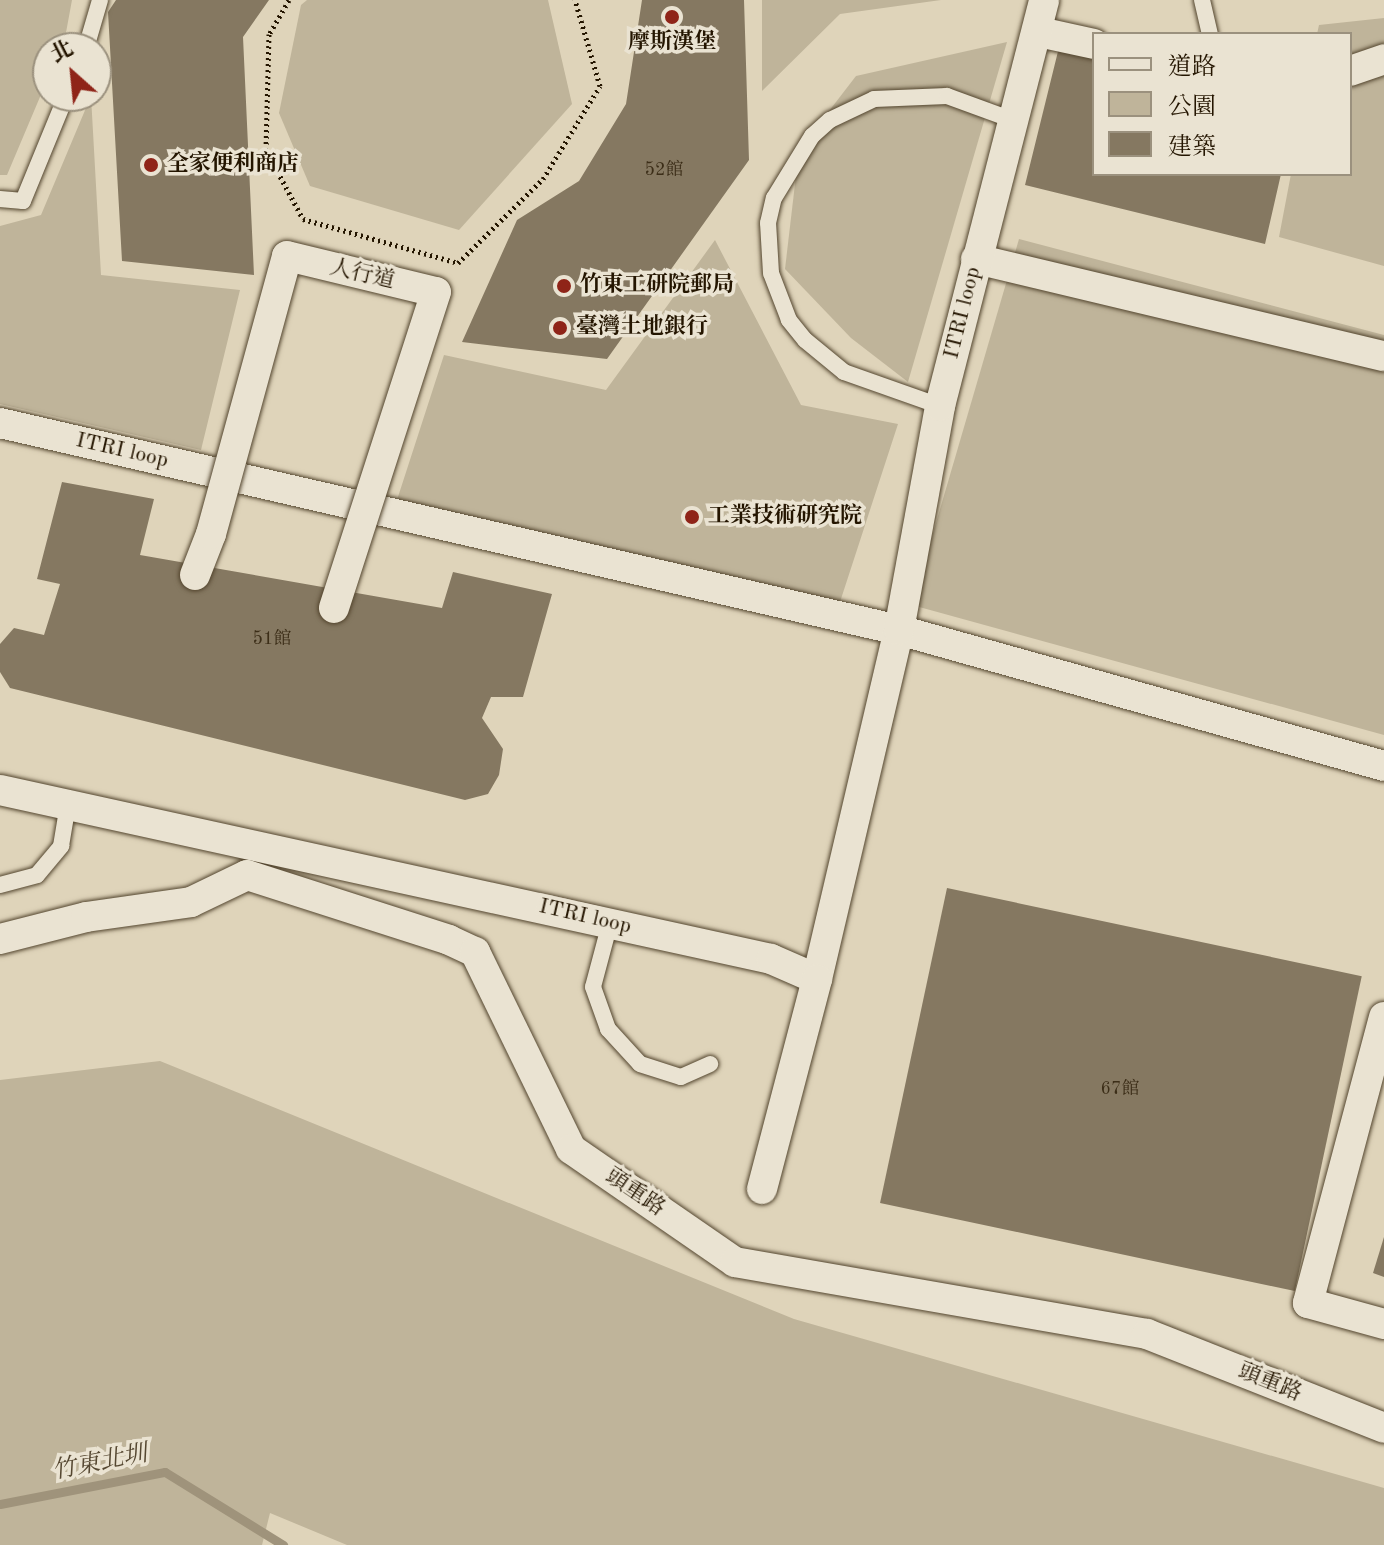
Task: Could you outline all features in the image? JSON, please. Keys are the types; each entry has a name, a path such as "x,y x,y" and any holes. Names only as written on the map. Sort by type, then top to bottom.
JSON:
{"street":[{"name":"ITRI loop","path":"0,790 771,959 817,979 899,630 940,406 1010,119 1039,32 1044,0"},
{"path":"1039,32 1092,44"},
{"path":"1352,70 1384,59"},
{"name":"人行道","path":"195,575 211,534 287,256 436,292 334,608"},
{"path":"976,259 1384,356"},
{"name":"ITRI loop","path":"0,423 899,630 1384,766"},
{"name":"頭重路","path":"0,939 86,917 191,902 247,875 449,940 475,952 571,1149 735,1262 1147,1334 1384,1428"},
{"path":"762,1189 817,979"},
{"path":"1384,1017 1308,1303 1384,1324"}],"lane":[{"path":"91,32 100,0"},
{"path":"1202,0 1210,32"},
{"path":"940,406 844,372 805,340 778,297 771,273 768,236 774,198 812,136 830,120 874,99 947,96 1010,119"},
{"path":"0,199 23,201 59,112"},
{"path":"0,885 37,875 61,846 68,804"},
{"path":"610,923 593,987 608,1029 640,1064 681,1077 710,1064"}],"path":[{"path":"289,0 269,34 266,150 303,219 458,263 543,179 600,86 575,0"}],"green space":[{"path":"0,0 72,0 66,32 32,32 34,112 7,175 0,175"},
{"path":"307,0 548,0 572,104 459,230 310,186 279,113 301,5"},
{"path":"762,0 941,0 840,14 762,91"},
{"path":"1384,18 1384,266 1279,237 1291,176 1352,176 1352,32 1317,32 1319,25"},
{"path":"1007,42 908,382 851,338 785,269 799,150 856,76"},
{"path":"84,112 92,112 101,275 240,290 201,450 0,404 0,226 41,215"},
{"path":"1019,239 1384,335 1384,735 912,605"},
{"path":"715,240 801,405 898,424 840,602 396,503 444,355 606,390"},
{"path":"160,1061 794,1319 1384,1488 1384,1545 347,1545 270,1513 262,1545 0,1545 0,1080"}],"building":[{"path":"116,0 269,0 243,37 254,275 122,261 112,32 109,32 108,12"},
{"path":"642,0 744,0 749,160 607,359 462,342 517,220 579,181 626,104"},
{"path":"1065,23 1102,32 1092,32 1092,176 1281,176 1265,244 1025,185"},
{"path":"62,482 154,499 140,555 442,608 453,572 552,594 523,697 491,697 482,718 503,749 499,775 488,794 465,800 10,688 0,672 0,644 14,628 44,635 60,584 37,579"},
{"path":"947,888 1362,976 1295,1291 880,1203"},
{"path":"1384,1237 1384,1277 1373,1273"}],"waterway":[{"name":"竹東北圳","path":"0,1504 165,1472 283,1545"}],"place":[{"name":"摩斯漢堡","path":"672,17"},
{"name":"全家便利商店","path":"151,165"},
{"name":"竹東工研院郵局","path":"564,286"},
{"name":"臺灣土地銀行","path":"560,328"},
{"name":"工業技術研究院","path":"692,517"}]}
